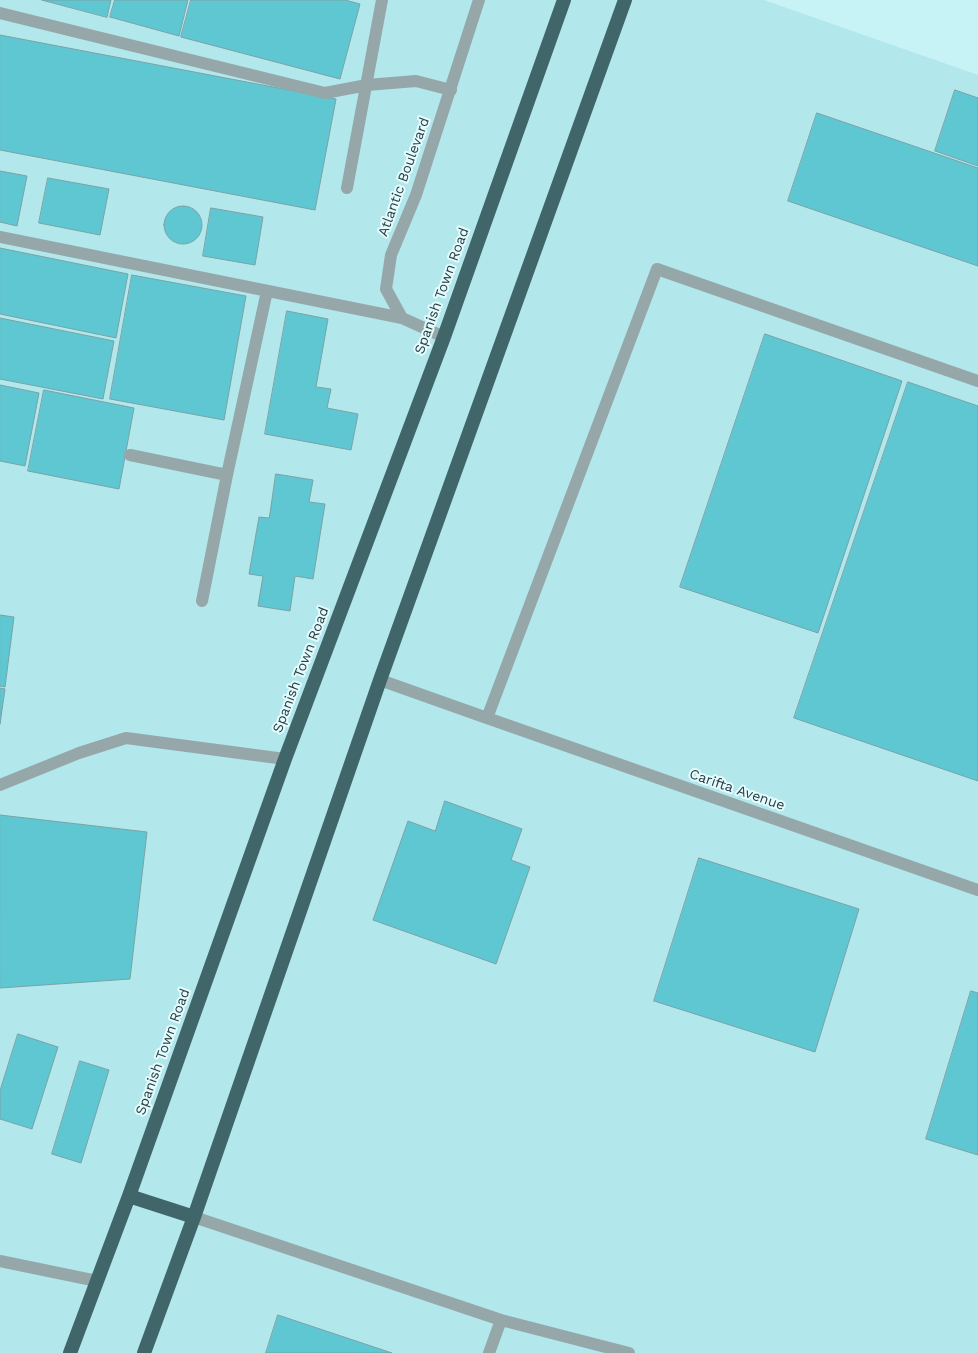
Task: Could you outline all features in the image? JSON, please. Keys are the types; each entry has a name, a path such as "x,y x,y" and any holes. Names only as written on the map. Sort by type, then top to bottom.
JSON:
{"highway":[{"path":"144,1353 194,1217 380,680 625,0"},
{"name":"Spanish Town Road","path":"70,1353 129,1196 285,759 444,336 563,3"},
{"path":"129,1196 194,1217"}],"street":[{"path":"347,188 368,85 382,0"},
{"name":"Atlantic Boulevard","path":"402,318 386,288 391,255 416,194 479,0"},
{"path":"0,13 325,93 368,85 416,81 451,90"},
{"path":"0,237 402,318 444,336"},
{"path":"487,718 657,269 978,381"},
{"path":"202,601 267,291"},
{"path":"130,455 227,475"},
{"name":"Carifta Avenue","path":"380,680 978,890"},
{"path":"0,785 8,784 79,753 126,738 285,759"},
{"path":"194,1217 501,1320 630,1353"},
{"path":"0,1261 97,1281"},
{"path":"489,1353 501,1320"}],"shaded area":[{"path":"0,0 764,0 978,75 978,1353 0,1353"}],"building":[{"path":"42,0 111,0 107,17"},
{"path":"115,0 188,0 179,36 110,17"},
{"path":"191,0 345,0 360,4 340,79 181,37"},
{"path":"0,35 336,99 315,210 0,150"},
{"path":"955,90 978,98 978,166 935,151"},
{"path":"817,113 978,168 978,266 788,201"},
{"path":"0,171 27,176 17,226 0,222"},
{"path":"48,178 109,189 100,235 39,223"},
{"path":"183,206 196,212 202,225 196,238 183,244 170,238 164,225 170,212"},
{"path":"211,208 263,217 255,265 203,256"},
{"path":"0,248 128,274 116,338 0,314"},
{"path":"132,275 246,296 224,420 110,399"},
{"path":"287,311 328,319 316,387 331,389 327,408 358,414 351,450 265,434"},
{"path":"0,318 114,341 103,399 0,379"},
{"path":"765,334 902,381 818,633 680,587"},
{"path":"908,382 978,406 978,781 794,718"},
{"path":"0,385 39,393 25,466 0,461"},
{"path":"44,390 134,408 119,489 28,471"},
{"path":"276,474 313,480 309,502 325,504 313,579 295,576 290,611 258,606 263,576 249,574 259,517 269,518"},
{"path":"0,615 14,617 5,687 0,686"},
{"path":"0,688 5,689 0,724"},
{"path":"445,801 522,829 511,860 530,867 496,964 373,920 408,821 435,831"},
{"path":"0,815 147,832 130,979 0,988"},
{"path":"699,858 859,909 815,1052 654,1001"},
{"path":"971,991 978,993 978,1155 926,1139"},
{"path":"18,1034 58,1047 32,1129 0,1119 0,1091"},
{"path":"80,1061 109,1070 81,1163 52,1154"},
{"path":"278,1315 392,1353 266,1353"}]}
